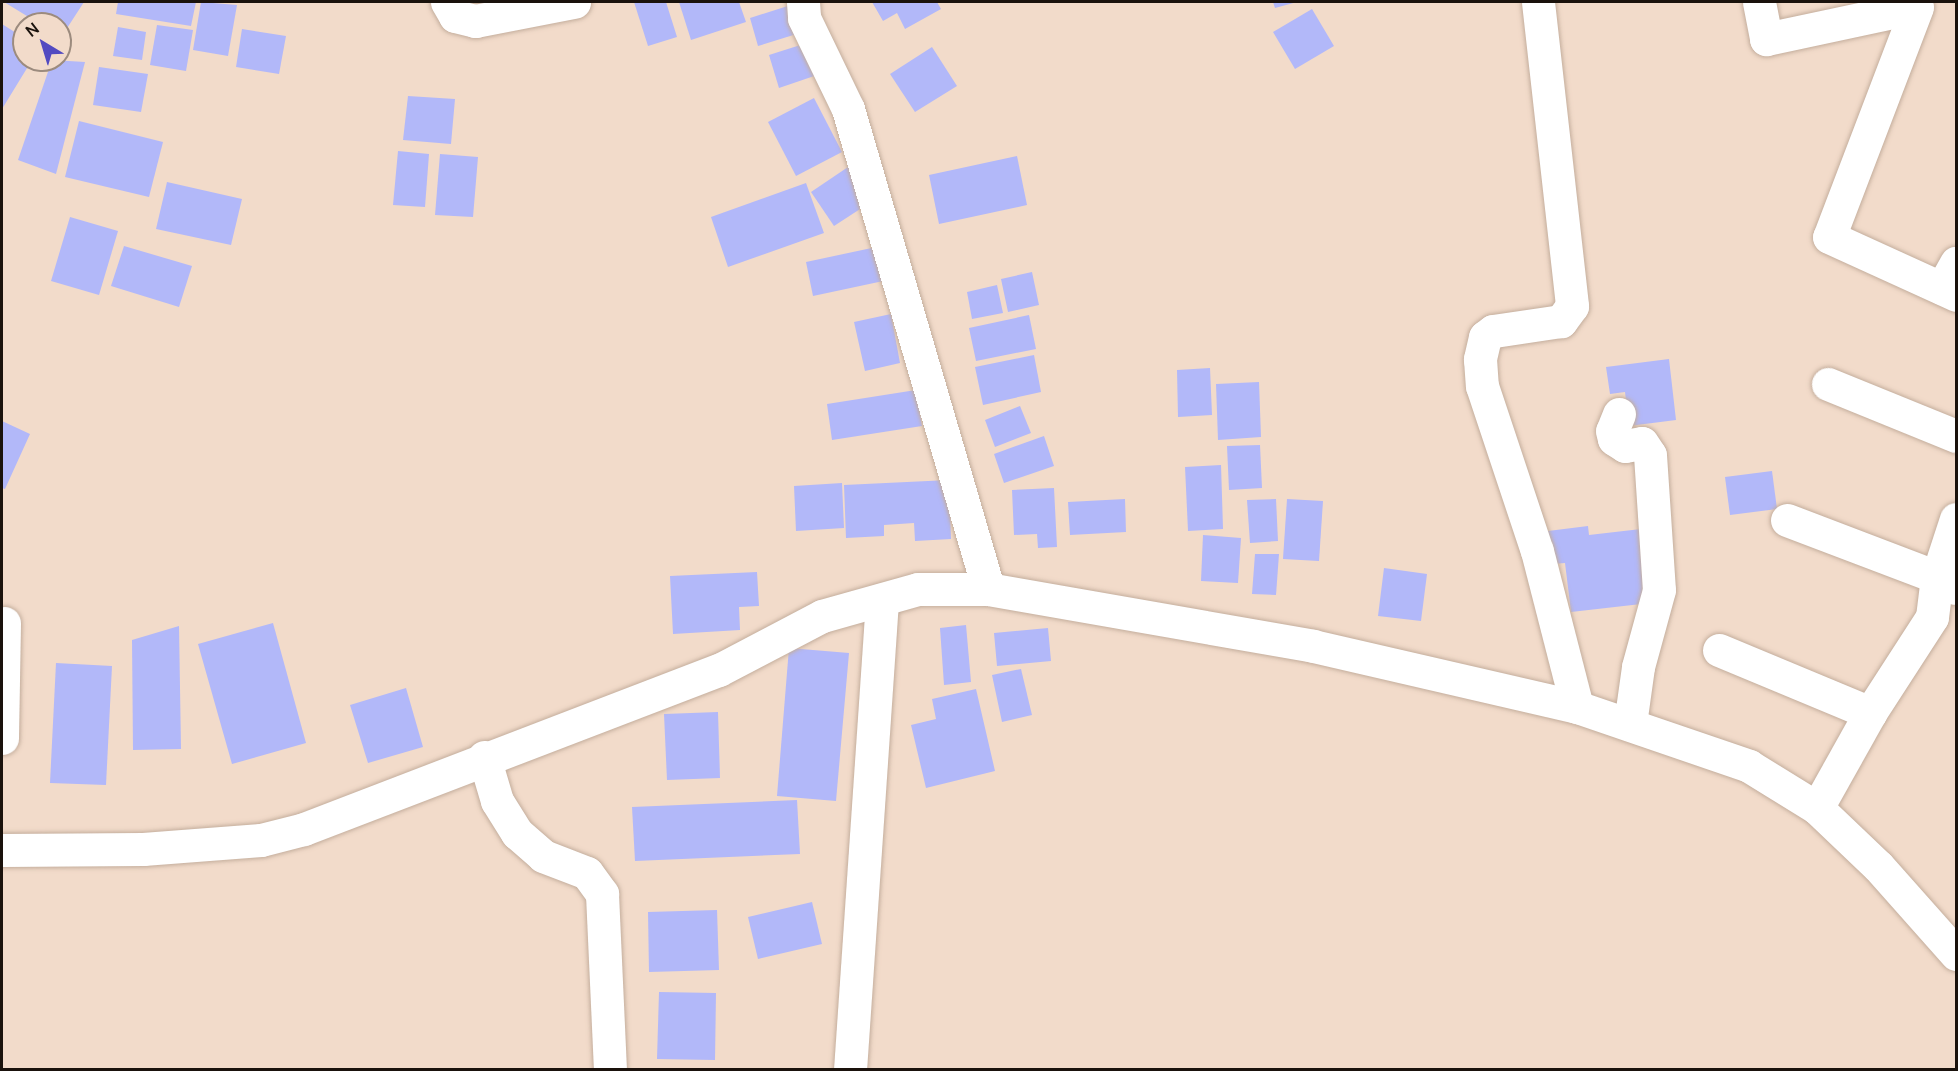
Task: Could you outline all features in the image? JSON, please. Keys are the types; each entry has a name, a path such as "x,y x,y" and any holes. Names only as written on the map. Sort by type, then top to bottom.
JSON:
{"street":[{"path":"447,2 455,16 475,21 574,2"},
{"path":"803,2 804,18 848,109 988,589"},
{"path":"1539,2 1572,306 1561,321 1492,331 1485,337 1480,359 1482,386 1537,551 1577,707"},
{"path":"1759,2 1766,39 1917,7 1829,237 1952,282"},
{"path":"1828,384 1956,436"},
{"path":"1618,414 1612,431 1614,439 1626,446 1642,443 1650,455 1659,590 1638,667 1630,723"},
{"path":"1817,808 1870,713 1932,617 1947,583 1956,519"},
{"path":"1787,520 1947,583"},
{"path":"2,850 143,849 261,840 304,829 484,757 719,670 822,616 918,589 988,589 1313,646 1577,707 1630,723 1749,766 1817,808 1878,866 1956,954"},
{"path":"850,1070 882,600"},
{"path":"2,738 4,623"},
{"path":"1719,650 1870,713"},
{"path":"484,757 497,801 517,833 543,856 587,873 602,894 610,1070"}],"building":[{"path":"4,2 84,2 72,20 72,12 20,12"},
{"path":"118,2 196,2 191,26 116,14"},
{"path":"201,2 237,5 228,56 193,50"},
{"path":"634,2 666,2 677,37 648,46"},
{"path":"679,2 739,2 746,22 691,40"},
{"path":"872,2 937,2 941,9 905,29 897,13 883,21"},
{"path":"1273,2 1297,2 1275,8"},
{"path":"794,4 803,32 758,46 750,18"},
{"path":"1312,9 1334,46 1295,69 1273,32"},
{"path":"2,24 12,30 12,72 25,72 2,109"},
{"path":"157,25 193,30 186,71 150,65"},
{"path":"118,27 146,32 142,60 113,56"},
{"path":"242,29 286,36 279,74 236,67"},
{"path":"813,41 823,73 779,88 769,55"},
{"path":"932,47 957,86 915,112 890,74"},
{"path":"72,61 85,62 56,174 18,160 48,72 72,72"},
{"path":"99,67 148,74 141,112 93,105"},
{"path":"408,96 455,99 451,144 403,140"},
{"path":"814,98 842,152 796,176 768,122"},
{"path":"79,121 163,142 149,197 65,177"},
{"path":"398,151 429,154 425,207 393,205"},
{"path":"440,154 478,157 473,217 435,215"},
{"path":"1017,156 1027,205 939,224 929,175"},
{"path":"851,165 874,200 834,226 811,192"},
{"path":"167,182 242,199 231,245 156,229"},
{"path":"806,183 824,233 728,267 711,217"},
{"path":"70,217 118,231 99,295 51,281"},
{"path":"124,246 192,266 179,307 111,286"},
{"path":"881,246 888,280 813,296 806,262"},
{"path":"1032,272 1039,305 1008,312 1001,279"},
{"path":"997,285 1003,313 972,319 967,292"},
{"path":"891,314 900,363 865,371 854,322"},
{"path":"1029,315 1036,349 976,361 969,328"},
{"path":"1034,355 1041,392 983,405 975,367"},
{"path":"1669,359 1676,420 1629,426 1625,392 1610,394 1606,367"},
{"path":"1210,368 1212,415 1178,417 1177,370"},
{"path":"1259,382 1261,437 1218,440 1216,384"},
{"path":"916,390 922,426 832,440 827,404"},
{"path":"1020,406 1031,433 995,447 985,420"},
{"path":"2,421 30,434 5,489 2,488"},
{"path":"1044,436 1054,466 1004,483 994,454"},
{"path":"1260,445 1262,488 1229,490 1227,446"},
{"path":"1221,465 1223,529 1188,531 1185,467"},
{"path":"1772,471 1777,509 1730,515 1725,477"},
{"path":"949,480 951,539 915,541 914,523 884,525 884,536 846,538 844,485"},
{"path":"842,483 844,528 796,531 794,486"},
{"path":"1054,488 1057,547 1038,548 1037,534 1014,535 1012,490"},
{"path":"1125,499 1126,532 1070,535 1068,502"},
{"path":"1276,499 1278,541 1250,543 1247,500"},
{"path":"1287,499 1323,501 1319,561 1283,559"},
{"path":"1588,526 1589,535 1641,529 1650,603 1571,612 1565,563 1552,564 1548,531"},
{"path":"1203,535 1241,538 1238,583 1201,581"},
{"path":"1255,554 1279,554 1276,595 1252,594"},
{"path":"1384,568 1427,574 1421,621 1378,616"},
{"path":"757,572 759,606 739,607 740,630 673,634 670,576"},
{"path":"273,623 306,743 232,764 198,644"},
{"path":"966,625 971,682 944,685 940,628"},
{"path":"179,626 181,749 133,750 132,640"},
{"path":"1048,628 1051,661 997,666 994,633"},
{"path":"789,648 849,653 836,801 777,796"},
{"path":"56,663 112,666 106,785 50,783"},
{"path":"1021,669 1032,715 1002,722 992,675"},
{"path":"406,688 423,747 368,763 350,705"},
{"path":"976,689 995,771 926,788 911,725 936,719 932,699"},
{"path":"718,712 720,778 667,780 664,714"},
{"path":"797,800 800,854 635,861 632,807"},
{"path":"812,902 822,944 758,959 748,917"},
{"path":"717,910 719,970 649,972 648,912"},
{"path":"659,992 716,993 715,1060 657,1059"}]}
